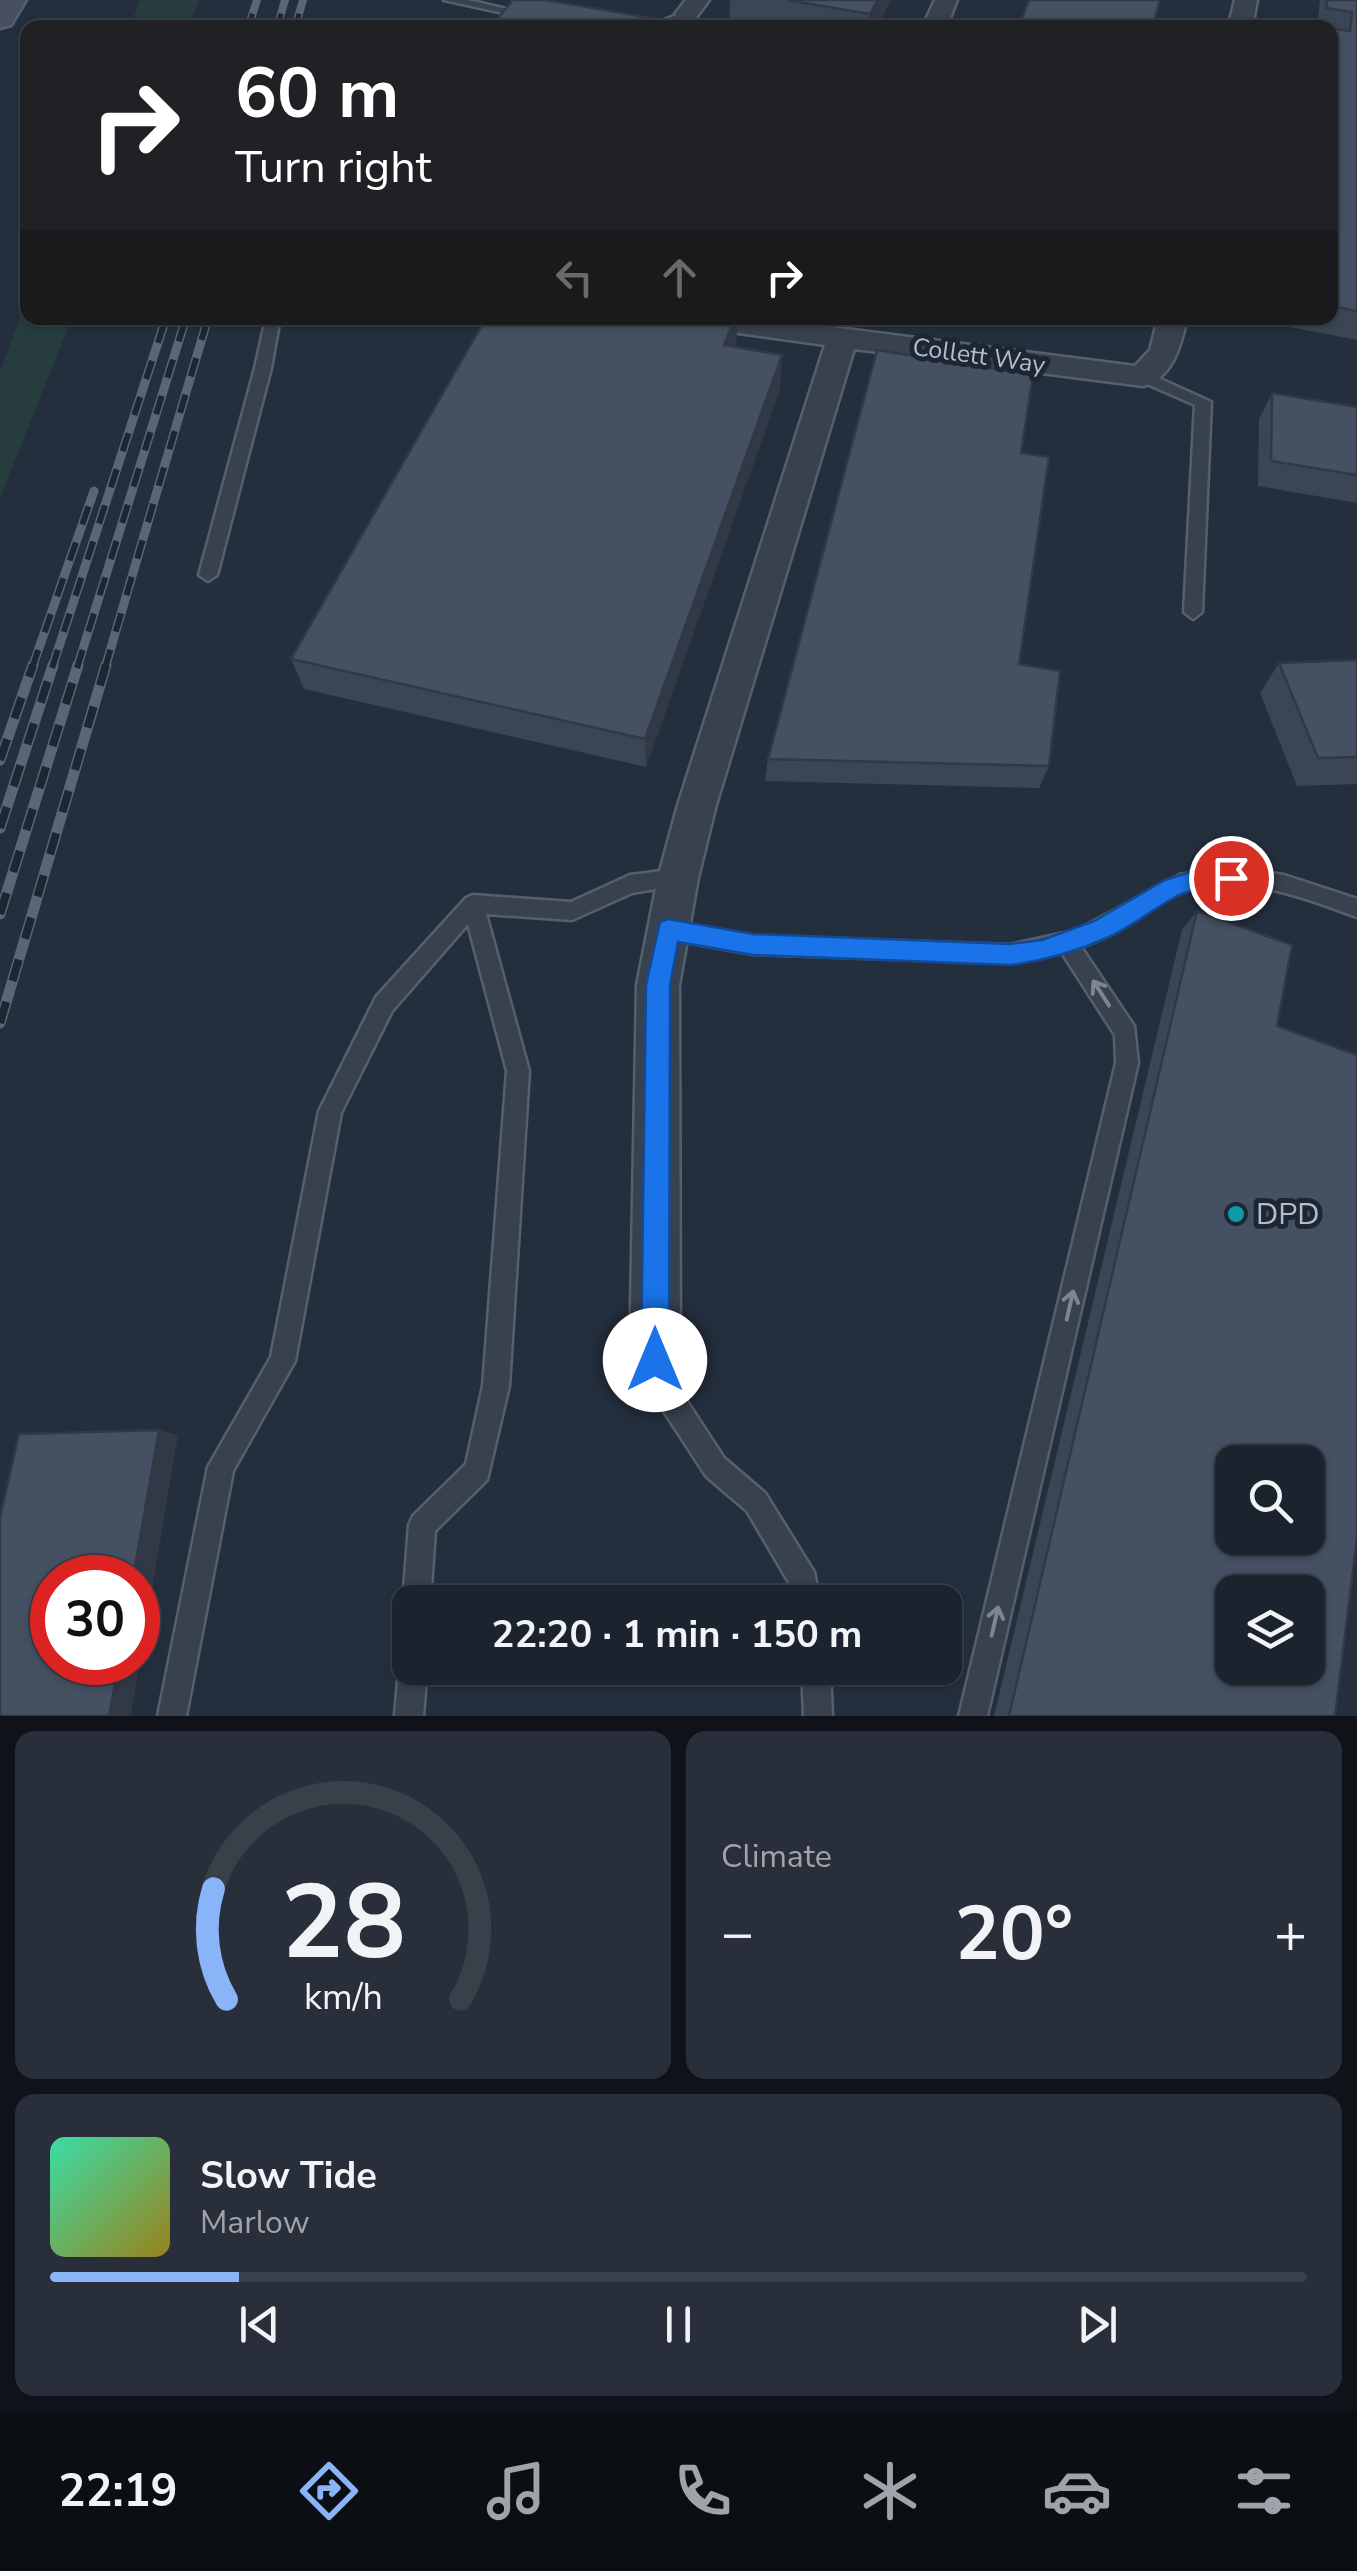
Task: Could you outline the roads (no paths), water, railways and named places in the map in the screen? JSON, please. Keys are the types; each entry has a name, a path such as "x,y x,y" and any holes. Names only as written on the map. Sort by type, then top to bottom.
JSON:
{"street":[{"path":"0,18 10,0"},
{"name":"Collett Way","path":"753,325 1143,376"},
{"path":"1143,376 1164,353 1170,325"},
{"path":"655,1360 658,985 668,930 678,878 843,336"}],"lane":[{"path":"450,0 554,20"},
{"path":"208,575 264,368 272,325"},
{"path":"1143,376 1203,402 1193,612"},
{"path":"668,930 753,945 1010,954 1066,942 1102,929 1173,887 1206,877 1290,884 1357,908"},
{"path":"473,904 572,910 630,884 678,878"},
{"path":"418,1585 422,1525 478,1471 496,1386 518,1071 473,904"},
{"path":"172,1716 221,1467 283,1361 330,1111 384,1004 473,904"},
{"path":"973,1716 1128,1063 1126,1033 1066,942"},
{"path":"655,1360 672,1401 715,1467 756,1502 804,1585"},
{"path":"409,1716 412,1685"},
{"path":"817,1685 818,1716"}],"railway":[{"path":"251,20 257,0"},
{"path":"279,20 285,0"},
{"path":"297,20 303,0"},
{"path":"52,668 164,325"},
{"path":"77,668 184,325"},
{"path":"105,668 206,325"},
{"path":"32,668 94,491"},
{"path":"0,760 33,665"},
{"path":"0,828 53,665"},
{"path":"0,914 78,665"},
{"path":"0,1023 106,665"}],"place":[{"name":"DPD","path":"1236,1214"}]}
